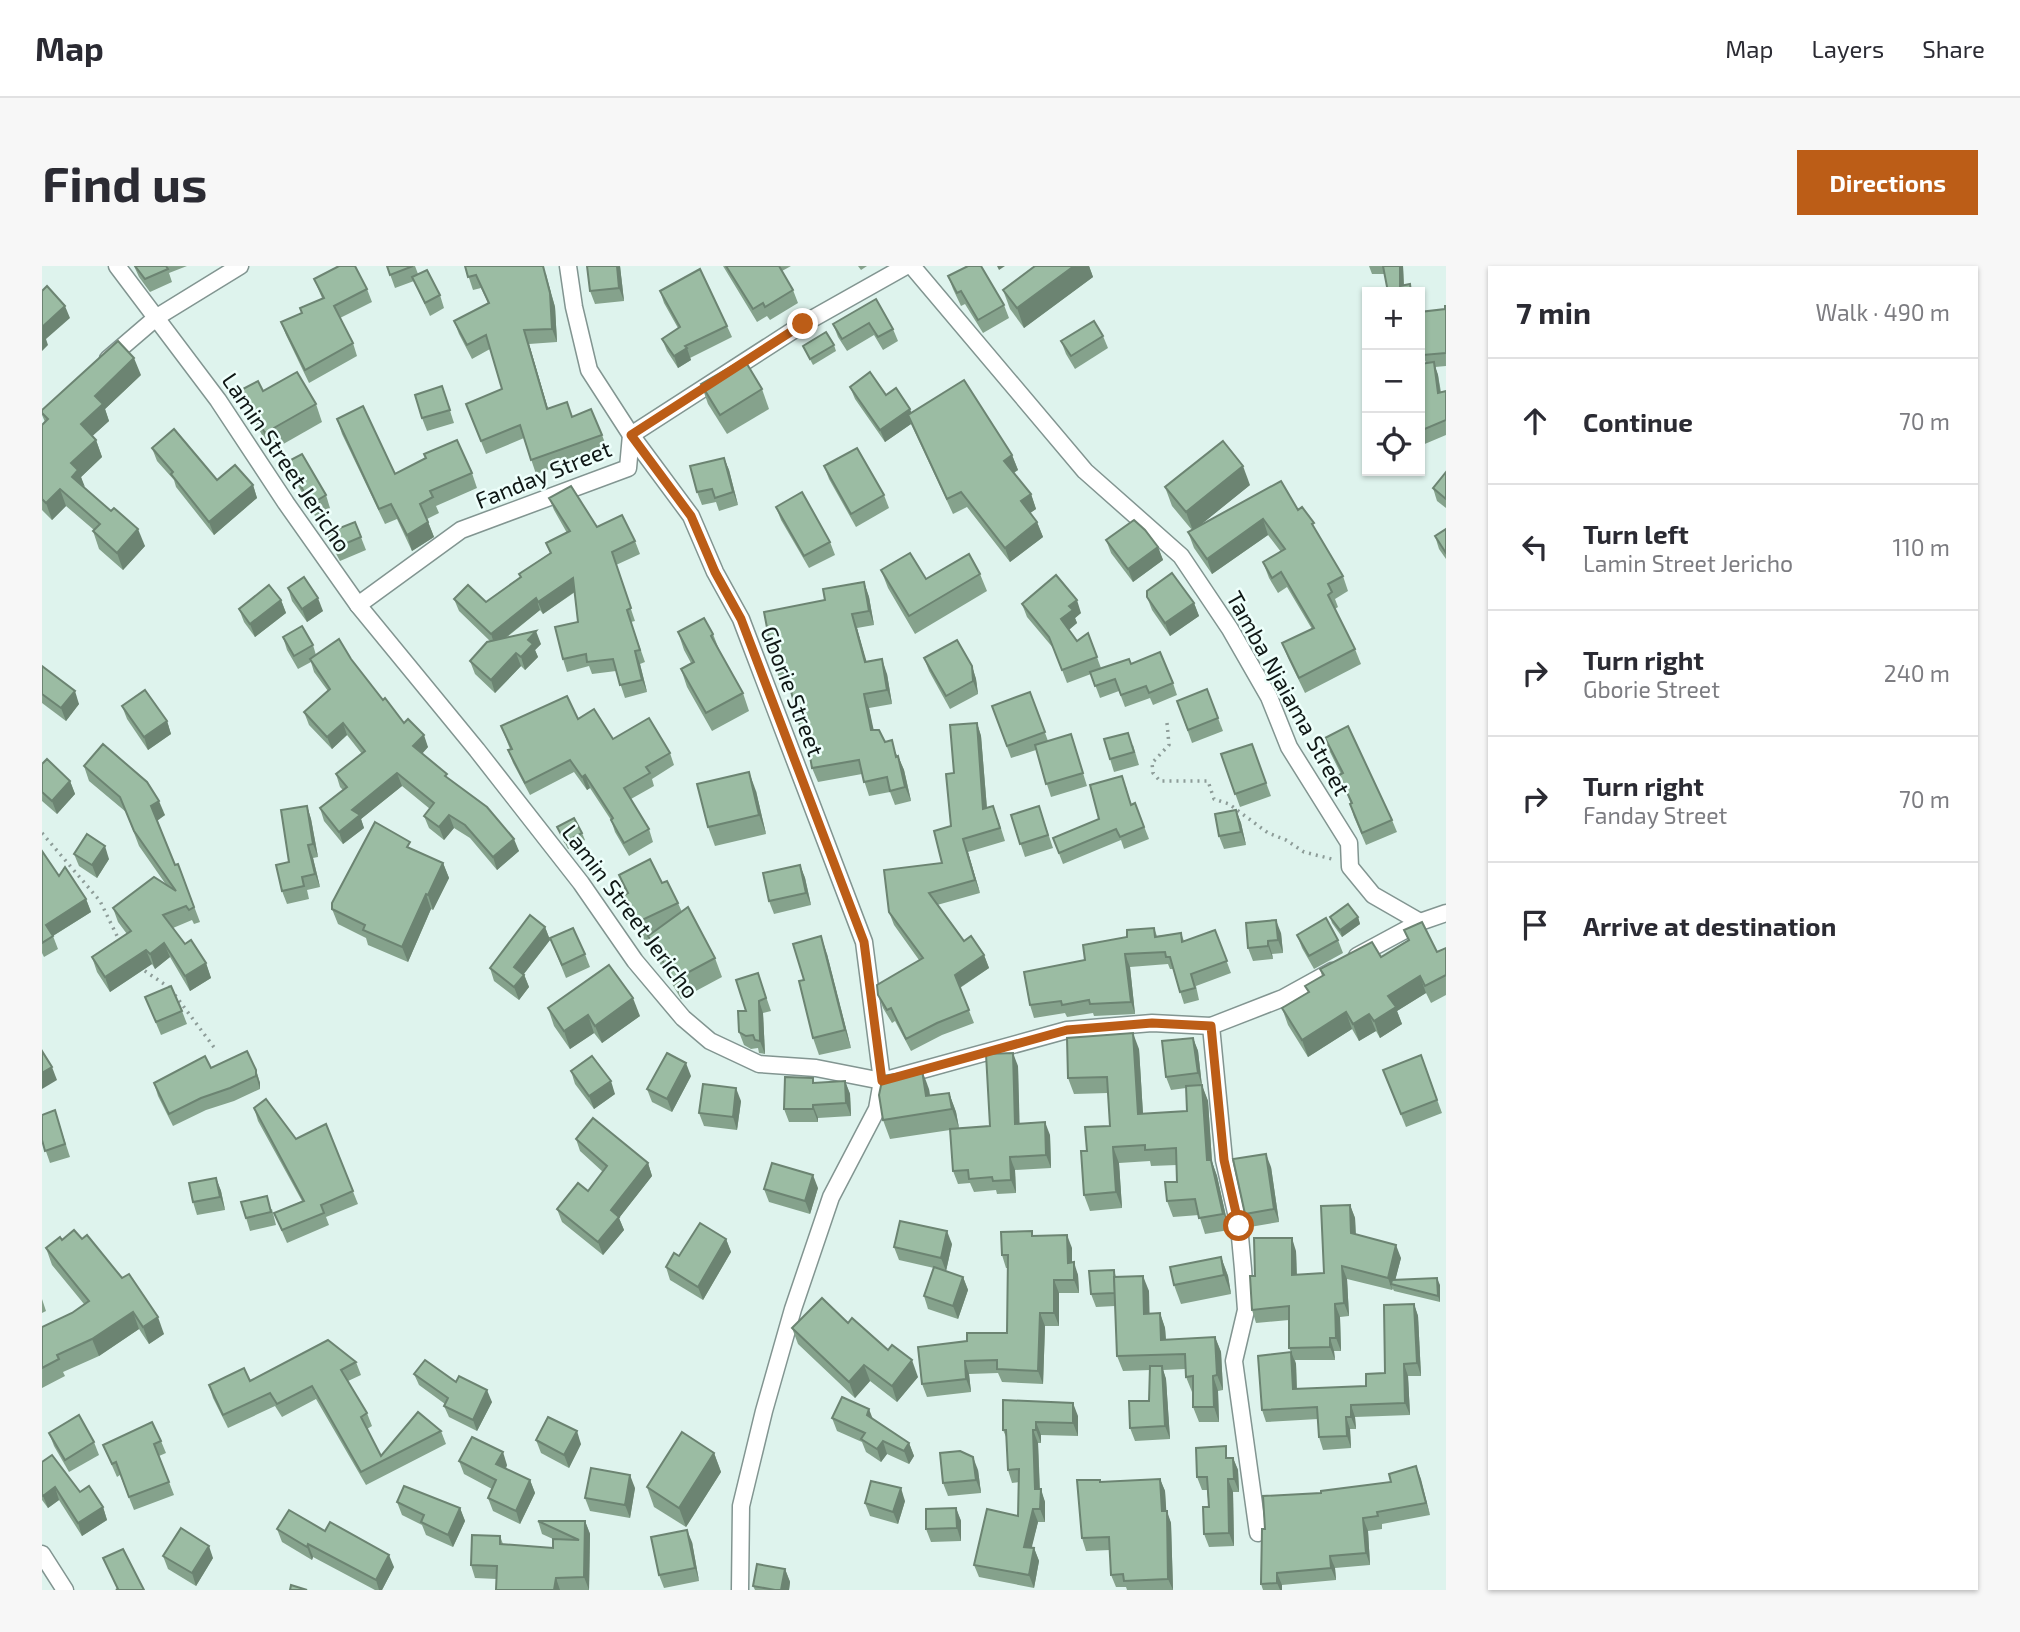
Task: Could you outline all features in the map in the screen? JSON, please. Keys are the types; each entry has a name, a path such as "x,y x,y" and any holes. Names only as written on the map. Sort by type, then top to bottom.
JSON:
{"street":[{"name":"Lamin Street Jericho","path":"117,266 218,400 358,605 581,883 635,961 683,1018 710,1041 759,1064 816,1068 882,1081 1067,1030 1152,1023 1211,1026 1283,998 1420,922 1446,913"},
{"path":"99,366 157,317 240,266"},
{"name":"Gborie Street","path":"568,266 574,307 589,370 631,435 691,516 715,572 746,631 864,942 882,1081"},
{"name":"Fanday Street","path":"358,605 461,530 628,468 631,435 803,324 906,266"},
{"name":"Tamba Njaiama Street","path":"912,266 1086,471 1181,556 1230,629 1269,697 1289,747 1349,843 1350,867 1373,895 1420,922"},
{"path":"1211,1026 1224,1160 1239,1226 1243,1269 1246,1310 1234,1361 1258,1533"},
{"path":"740,1590 741,1506 764,1411 793,1309 831,1197 877,1109 882,1081"},
{"path":"42,1554 65,1590"}],"path":[{"path":"1167,723 1169,745 1153,763 1153,774 1160,781 1208,781 1214,799 1229,804 1268,833 1286,840 1304,852 1324,856 1350,867"},
{"path":"42,833 100,901 125,950"},
{"path":"132,958 138,967 167,984 216,1050"}],"building":[{"path":"135,266 166,266 168,269 145,279"},
{"path":"339,266 355,266 367,289 334,306 353,343 305,370 281,322 302,313 300,308 324,298 314,279"},
{"path":"387,266 413,266 390,275"},
{"path":"465,266 543,266 550,293 552,329 524,330 547,409 567,402 572,417 591,409 602,435 531,460 520,425 481,441 466,404 502,389 486,335 467,345 454,321 489,303 476,275 468,277"},
{"path":"587,266 617,266 619,288 590,291"},
{"path":"726,266 779,266 793,290 765,307 763,303 753,309"},
{"path":"968,266 981,266 1004,305 978,320 961,291 957,293 948,276"},
{"path":"1035,266 1074,266 1017,308 1003,290"},
{"path":"1383,266 1400,266 1400,286 1410,284 1410,287 1387,287"},
{"path":"700,269 727,326 685,346 687,348 674,356 662,339 680,327 660,291"},
{"path":"427,270 440,295 425,303 412,277"},
{"path":"47,286 65,306 42,327 42,291"},
{"path":"876,299 893,329 878,337 869,323 842,339 833,324"},
{"path":"1446,306 1446,353 1425,355 1425,311 1445,309"},
{"path":"1094,321 1103,336 1071,356 1061,341"},
{"path":"826,332 834,345 810,359 803,346"},
{"path":"118,341 134,358 95,396 103,404 81,424 96,440 71,463 78,470 72,477 111,511 114,508 138,529 117,553 93,531 100,524 60,489 46,503 42,499 42,425 48,419 42,410"},
{"path":"744,359 762,389 720,415 701,384"},
{"path":"1434,362 1438,393 1446,391 1446,420 1425,429 1425,413 1425,363"},
{"path":"297,372 316,404 265,433 241,390 258,381 263,391"},
{"path":"870,372 886,395 896,388 910,409 880,430 850,387"},
{"path":"964,380 1012,455 1004,461 1031,494 1021,501 1037,522 1005,548 961,492 947,499 908,415"},
{"path":"442,386 450,410 422,418 415,395"},
{"path":"363,406 395,474 426,458 424,454 457,440 472,473 430,491 433,497 420,504 428,522 407,535 391,504 379,509 337,419"},
{"path":"174,429 217,480 235,465 253,485 209,522 152,448"},
{"path":"1223,441 1243,466 1186,512 1165,487"},
{"path":"857,448 884,495 851,514 824,466"},
{"path":"302,454 326,495 311,504 287,462"},
{"path":"724,458 733,492 715,498 712,489 697,492 690,466"},
{"path":"1446,472 1446,499 1433,488"},
{"path":"1281,481 1298,510 1302,507 1314,523 1312,524 1343,576 1328,584 1332,592 1328,595 1355,649 1299,678 1282,643 1314,628 1281,572 1272,578 1263,562 1285,549 1263,519 1207,559 1188,532"},
{"path":"571,486 597,527 622,515 635,541 612,552 631,608 627,610 640,650 635,651 642,680 620,685 613,659 587,662 586,654 563,659 555,627 578,622 573,578 538,602 536,598 491,634 454,599 468,585 486,602 521,577 519,574 551,553 546,543 570,531 549,498"},
{"path":"802,492 830,542 804,556 776,507"},
{"path":"1134,520 1158,547 1128,569 1106,540"},
{"path":"355,522 361,537 335,548 327,533"},
{"path":"1446,529 1446,553 1435,536"},
{"path":"910,553 926,579 969,554 980,574 909,616 881,570"},
{"path":"1172,573 1194,603 1165,623 1147,597 1147,591"},
{"path":"1056,575 1077,600 1069,606 1073,610 1061,619 1077,641 1088,633 1097,657 1062,670 1049,637 1022,604"},
{"path":"304,577 318,598 302,609 288,588"},
{"path":"864,582 869,611 852,614 865,662 882,659 887,690 864,694 871,730 879,730 885,742 892,740 896,757 898,756 905,787 890,791 887,777 864,782 859,760 812,768 805,728 801,730 783,660 774,664 764,612 825,600 823,589"},
{"path":"269,585 281,600 250,624 239,609"},
{"path":"704,618 743,693 706,713 681,669 694,662 678,632"},
{"path":"302,626 313,645 294,656 283,637"},
{"path":"536,631 528,640 533,644 521,657 516,653 491,680 470,661 487,642"},
{"path":"339,639 383,700 385,698 404,723 408,719 424,735 413,746 447,774 445,776 487,807 514,839 493,857 465,825 449,815 439,827 424,816 434,803 397,773 352,810 360,815 339,832 320,808 347,787 336,774 365,751 343,723 327,737 304,712 330,689 310,659"},
{"path":"957,640 972,666 973,681 946,696 924,658"},
{"path":"1160,652 1173,683 1149,693 1146,686 1121,695 1115,679 1095,686 1090,672 1129,659 1131,664"},
{"path":"42,666 75,691 61,708 42,694"},
{"path":"1207,689 1218,718 1188,730 1177,701"},
{"path":"145,690 167,721 144,737 122,706"},
{"path":"1030,692 1045,732 1007,746 992,706"},
{"path":"567,696 578,719 594,709 613,739 649,718 670,753 646,767 650,773 624,788 649,829 624,843 611,820 613,818 585,775 582,777 570,760 525,783 508,750 512,749 501,726"},
{"path":"977,723 983,809 993,806 1000,828 963,839 975,880 929,893 964,941 971,936 984,955 955,975 969,1010 906,1039 891,1008 887,1010 878,995 877,985 923,958 889,912 884,870 942,863 934,831 951,826 946,774 954,773 950,725"},
{"path":"1348,726 1392,820 1362,833 1339,775 1343,773 1325,738"},
{"path":"1128,733 1134,752 1110,759 1104,739"},
{"path":"1071,734 1083,773 1046,784 1035,745"},
{"path":"103,744 147,782 159,801 151,806 175,865 178,864 194,907 189,910 186,906 163,915 185,944 191,940 206,963 185,976 164,943 150,954 146,950 105,977 92,957 131,931 113,908 154,877 176,891 134,831 120,797 84,766"},
{"path":"1252,744 1266,783 1235,794 1221,754"},
{"path":"47,759 70,781 52,801 42,792 42,764"},
{"path":"749,772 759,815 708,827 697,784"},
{"path":"1122,776 1131,805 1135,803 1144,827 1120,837 1116,829 1059,853 1053,838 1099,819 1090,785"},
{"path":"307,806 313,844 308,845 315,874 302,877 304,886 282,891 276,865 289,862 281,810"},
{"path":"1039,806 1048,835 1020,844 1011,815"},
{"path":"1236,810 1241,832 1219,836 1215,814"},
{"path":"574,818 582,833 565,842 557,827"},
{"path":"375,822 410,842 407,847 443,863 402,947 363,930 365,925 332,909 332,903"},
{"path":"87,834 105,846 92,865 74,854"},
{"path":"42,851 59,876 65,867 86,899 46,925 53,936 42,943"},
{"path":"650,859 662,883 667,881 678,903 638,922 624,895 628,893 619,875"},
{"path":"800,865 806,893 769,901 763,873"},
{"path":"1348,904 1358,917 1340,930 1330,917"},
{"path":"688,907 715,958 674,980 648,936"},
{"path":"530,915 545,927 514,967 524,975 514,987 490,968"},
{"path":"1326,918 1338,940 1309,956 1297,935"},
{"path":"1276,920 1278,940 1268,941 1268,946 1248,948 1246,923"},
{"path":"1422,922 1437,952 1446,948 1446,975 1425,986 1420,976 1388,996 1396,1007 1374,1021 1369,1014 1353,1024 1346,1012 1302,1040 1282,1008 1309,992 1305,986 1324,975 1320,969 1372,942 1381,957 1409,940 1404,930"},
{"path":"573,928 585,954 562,965 550,938"},
{"path":"1154,928 1155,937 1181,933 1182,942 1215,930 1227,961 1191,974 1195,988 1180,992 1170,957 1166,957 1165,952 1125,954 1131,1002 1090,1004 1089,1000 1062,1005 1061,1001 1030,1005 1024,972 1085,960 1083,945 1127,937 1127,930"},
{"path":"821,936 845,1030 813,1038 799,981 804,980 793,944"},
{"path":"609,965 633,998 595,1026 588,1015 564,1031 548,1008"},
{"path":"758,973 766,998 759,1001 760,1041 755,1040 753,1035 746,1036 739,1032 738,1011 746,1011 736,980"},
{"path":"171,986 182,1011 156,1022 145,997"},
{"path":"1133,1033 1138,1114 1187,1111 1186,1086 1202,1085 1207,1160 1211,1160 1223,1214 1199,1218 1195,1199 1167,1201 1165,1182 1177,1182 1176,1148 1145,1150 1145,1145 1113,1147 1116,1192 1084,1195 1081,1151 1087,1151 1085,1127 1110,1126 1107,1077 1068,1078 1067,1038"},
{"path":"1193,1038 1198,1073 1166,1077 1162,1041"},
{"path":"42,1051 52,1067 42,1073"},
{"path":"247,1051 256,1076 169,1114 154,1083 205,1056 211,1068"},
{"path":"667,1053 686,1063 667,1099 647,1089"},
{"path":"1013,1053 1015,1124 1045,1122 1046,1155 1010,1157 1011,1180 993,1181 992,1177 969,1179 968,1170 953,1171 950,1129 990,1126 986,1054"},
{"path":"1421,1055 1437,1100 1401,1114 1383,1070"},
{"path":"592,1056 611,1081 589,1096 571,1071"},
{"path":"922,1070 926,1096 949,1093 952,1109 883,1120 879,1095 883,1076"},
{"path":"785,1077 813,1078 813,1083 845,1081 846,1103 813,1105 813,1109 784,1109"},
{"path":"703,1084 736,1088 733,1117 699,1113"},
{"path":"266,1099 296,1139 326,1124 353,1191 321,1205 324,1213 282,1230 274,1213 304,1201 254,1108"},
{"path":"55,1110 65,1144 45,1151 42,1115"},
{"path":"593,1118 648,1163 611,1210 619,1217 598,1242 557,1209 578,1183 588,1191 607,1166 576,1139"},
{"path":"1266,1154 1274,1209 1245,1214 1233,1159"},
{"path":"772,1163 813,1175 805,1201 764,1189"},
{"path":"216,1178 220,1197 193,1202 189,1183"},
{"path":"267,1196 271,1212 246,1218 241,1202"},
{"path":"1350,1205 1351,1233 1396,1245 1388,1278 1342,1266 1344,1303 1335,1304 1336,1338 1330,1338 1330,1347 1289,1348 1289,1306 1252,1310 1250,1276 1255,1276 1254,1238 1292,1238 1292,1275 1324,1273 1321,1206"},
{"path":"900,1221 947,1231 941,1258 894,1247"},
{"path":"700,1223 726,1239 698,1287 666,1267 674,1253 679,1256"},
{"path":"74,1230 82,1239 87,1235 122,1278 129,1274 158,1317 143,1327 133,1312 92,1339 57,1355 59,1359 42,1368 42,1327 72,1313 89,1301 46,1248"},
{"path":"1032,1231 1032,1236 1067,1235 1068,1263 1074,1262 1074,1280 1054,1280 1054,1313 1040,1313 1038,1371 997,1369 997,1360 965,1361 966,1379 922,1384 918,1347 967,1341 967,1333 1007,1333 1008,1255 1002,1255 1001,1232"},
{"path":"1221,1257 1224,1275 1174,1285 1170,1267"},
{"path":"934,1267 963,1277 953,1306 924,1296"},
{"path":"1114,1270 1115,1293 1091,1294 1089,1271"},
{"path":"1143,1276 1144,1314 1160,1313 1161,1340 1215,1337 1217,1375 1213,1376 1214,1407 1193,1407 1193,1376 1186,1377 1185,1354 1117,1356 1114,1277"},
{"path":"1437,1278 1438,1296 1391,1284 1392,1280"},
{"path":"822,1298 848,1323 852,1318 888,1350 892,1345 912,1360 892,1386 864,1365 849,1382 792,1328"},
{"path":"1414,1304 1417,1363 1404,1364 1405,1403 1351,1405 1351,1417 1346,1417 1347,1436 1319,1437 1317,1407 1262,1410 1258,1356 1291,1352 1293,1389 1366,1386 1366,1374 1385,1373 1384,1305"},
{"path":"328,1340 356,1362 341,1370 367,1413 361,1417 381,1456 418,1412 441,1431 361,1472 312,1386 277,1404 270,1393 223,1415 209,1385 244,1368 250,1381"},
{"path":"425,1360 456,1382 459,1376 487,1390 473,1420 444,1406 448,1398 414,1374"},
{"path":"1150,1366 1162,1366 1165,1426 1130,1428 1129,1401 1149,1401"},
{"path":"842,1397 869,1409 867,1415 909,1443 904,1451 883,1441 877,1449 861,1439 865,1433 832,1418"},
{"path":"1003,1400 1073,1403 1073,1423 1036,1422 1036,1430 1033,1430 1035,1489 1041,1489 1040,1509 1033,1509 1024,1547 1034,1548 1029,1575 974,1565 987,1509 1018,1516 1019,1469 1008,1470 1006,1430 1003,1430"},
{"path":"79,1415 94,1442 65,1460 49,1433"},
{"path":"548,1417 577,1431 564,1455 536,1440"},
{"path":"152,1422 161,1441 154,1444 169,1482 129,1497 116,1462 112,1464 103,1445"},
{"path":"682,1432 714,1453 679,1508 647,1487"},
{"path":"472,1437 503,1452 496,1464 530,1480 516,1511 488,1498 496,1480 459,1461"},
{"path":"1226,1446 1226,1458 1233,1458 1234,1479 1228,1479 1229,1533 1204,1534 1203,1507 1209,1507 1207,1477 1197,1477 1196,1448"},
{"path":"960,1451 973,1457 976,1480 943,1483 940,1453"},
{"path":"52,1455 80,1492 89,1486 103,1507 78,1523 55,1487 43,1496 42,1462"},
{"path":"1416,1466 1426,1503 1377,1512 1378,1516 1363,1518 1366,1553 1330,1556 1331,1568 1277,1573 1277,1583 1261,1584 1262,1529 1265,1529 1263,1496 1321,1493 1391,1482 1389,1474"},
{"path":"591,1468 630,1475 625,1505 585,1498"},
{"path":"1160,1479 1162,1511 1167,1511 1168,1579 1124,1581 1123,1574 1111,1575 1109,1537 1082,1538 1077,1480 1100,1482"},
{"path":"871,1481 901,1488 893,1512 865,1503"},
{"path":"404,1486 460,1508 448,1535 421,1522 424,1515 397,1502"},
{"path":"956,1508 957,1528 926,1529 926,1509"},
{"path":"289,1510 325,1531 330,1522 389,1555 376,1580 308,1544 307,1547 277,1529"},
{"path":"538,1521 585,1521 584,1577 556,1578 554,1590 496,1590 497,1566 471,1565 472,1535 500,1536 500,1544 553,1548 553,1539 579,1540"},
{"path":"181,1528 209,1546 192,1573 163,1556"},
{"path":"687,1530 695,1568 659,1575 651,1537"},
{"path":"123,1549 144,1590 116,1590 118,1589 103,1558"},
{"path":"757,1564 785,1569 781,1590 753,1586"},
{"path":"291,1585 307,1590 290,1590"}],"route":[{"path":"803,324 631,435 691,516 715,572 741,619 864,942 882,1081 1067,1030 1152,1023 1211,1026 1224,1160 1239,1226"}]}
